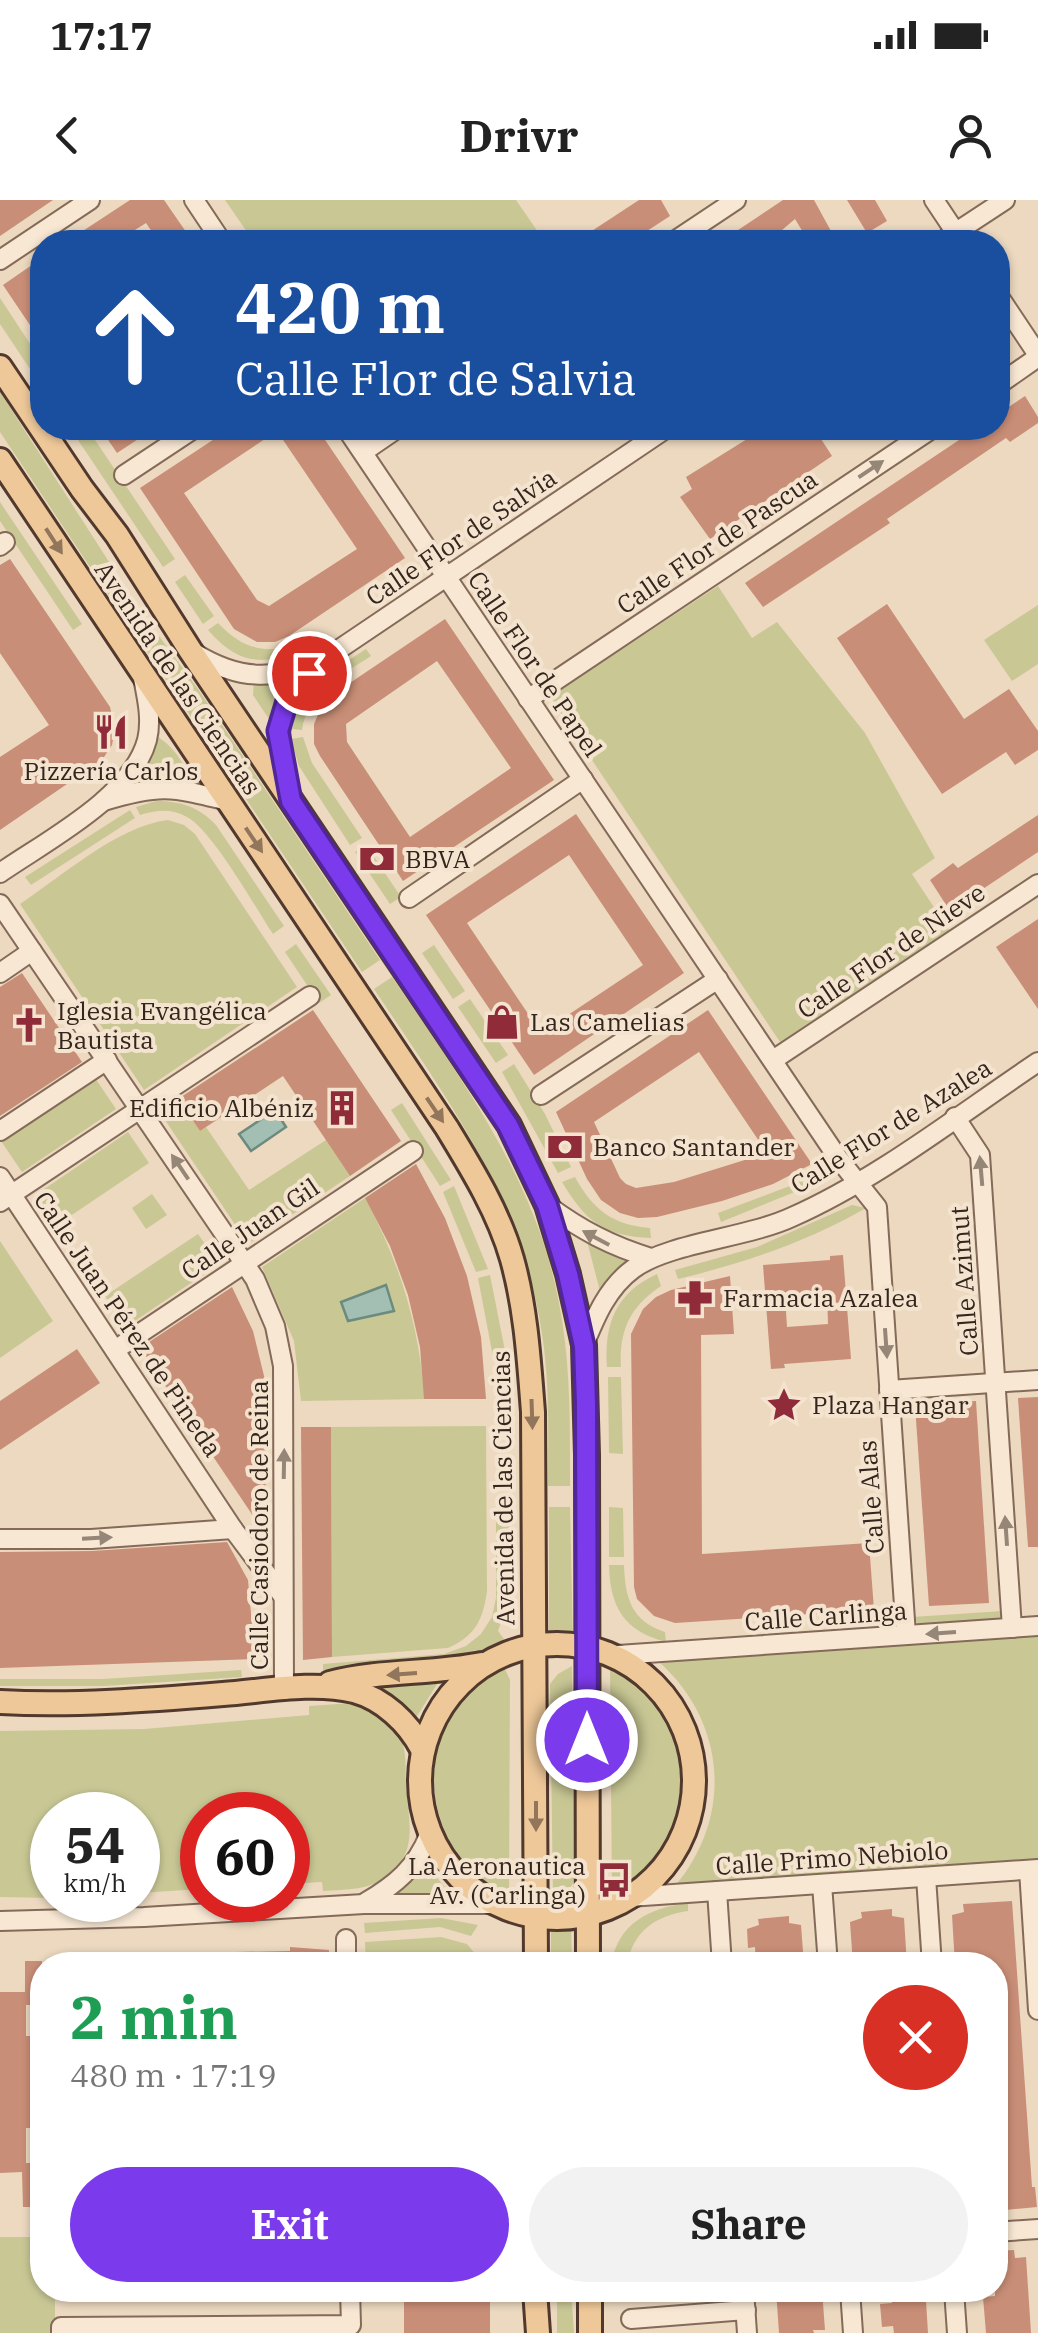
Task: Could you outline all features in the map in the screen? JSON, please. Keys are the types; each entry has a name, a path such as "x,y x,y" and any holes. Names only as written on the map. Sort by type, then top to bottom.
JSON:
{"main road":[{"name":"Avenida de las Ciencias","path":"0,367 30,410"},
{"name":"Avenida de las Ciencias","path":"51,440 158,594 190,650 508,1125 547,1205 584,1346 588,1913"},
{"name":"Avenida de las Ciencias","path":"0,460 447,1128 480,1183 512,1258 528,1343 532,1395 536,1916"},
{"name":"Avenida de las Ciencias","path":"535,1648 587,1648 618,1655 652,1681 676,1708 691,1741 696,1777 693,1813 680,1846 658,1875 629,1897 588,1913 536,1916 495,1904 456,1876 429,1835 418,1792 422,1749 434,1719 452,1692 490,1663 535,1648"},
{"path":"314,1688 355,1677 490,1663"},
{"path":"0,1702 148,1700 314,1688 350,1690 378,1700 414,1733 422,1749"},
{"path":"588,1913 588,1952"},
{"path":"536,1916 536,1952"},
{"path":"535,2302 538,2333"},
{"path":"590,2302 590,2333"}],"street":[{"path":"45,230 90,200"},
{"path":"194,200 214,230"},
{"path":"691,230 736,200"},
{"path":"934,200 949,230"},
{"path":"965,230 1005,200"},
{"path":"0,260 30,240"},
{"path":"1010,313 1038,356 1010,376"},
{"path":"124,475 176,440"},
{"name":"Calle Flor de Papel","path":"354,440 856,1183"},
{"path":"362,452 380,440"},
{"name":"Calle Flor de Salvia","path":"291,801 280,752 282,714 288,698 304,678 332,654 649,440"},
{"name":"Calle Flor de Pascua","path":"528,698 915,440"},
{"name":"Calle Flor de Salvia","path":"190,650 221,668 255,675 306,666 332,654"},
{"path":"0,874 104,801 129,775 147,740 149,720 142,673"},
{"name":"Calle Flor de Papel","path":"408,898 583,780"},
{"path":"104,801 159,788 228,801"},
{"name":"Calle Flor de Nieve","path":"773,1060 1038,884"},
{"name":"Calle Casiodoro de Reina","path":"0,904 244,1262 275,1326 283,1366 284,1690"},
{"path":"0,972 32,952"},
{"path":"540,1094 718,979"},
{"path":"6,1198 310,996"},
{"path":"0,1132 107,1060"},
{"name":"Calle Flor de Azalea","path":"651,1258 792,1218 856,1183 1038,1062"},
{"name":"Calle Azimut","path":"955,1117 980,1155 1012,1628"},
{"name":"Calle Juan Gil","path":"115,1350 413,1150"},
{"name":"Calle Juan Pérez de Pineda","path":"0,1177 6,1198 283,1596"},
{"name":"Calle Alas","path":"856,1183 877,1207 906,1635"},
{"path":"547,1205 598,1240 651,1258"},
{"path":"584,1346 608,1296 630,1271 651,1258"},
{"path":"889,1390 1038,1380"},
{"path":"0,1539 91,1539 234,1529"},
{"name":"Calle Carlinga","path":"618,1655 1038,1626"},
{"path":"364,1904 398,1884 423,1851 429,1835"},
{"path":"1033,1869 1038,2010"},
{"name":"Calle Primo Nebiolo","path":"629,1897 1033,1869"},
{"path":"926,1876 931,1952"},
{"path":"822,1884 827,1952"},
{"path":"717,1891 721,1952"},
{"path":"0,1921 364,1904 495,1904"},
{"path":"346,1939 346,1952"},
{"path":"1008,2231 1038,2229"},
{"path":"60,2333 60,2326 313,2329 351,2324 350,2302"},
{"path":"745,2302 747,2333"},
{"path":"851,2302 853,2333"},
{"path":"955,2302 957,2333"},
{"path":"631,2318 746,2310"}],"shaded area":[{"path":"225,200 516,200 537,230 246,230"},
{"path":"0,298 30,344 30,369 0,324"},
{"path":"0,392 129,593 114,603 0,432"},
{"path":"78,440 95,440 175,559 163,567"},
{"path":"0,502 82,624 73,630 0,521"},
{"path":"185,575 214,616 203,624 175,582"},
{"path":"718,586 752,638 777,622 865,733 935,858 912,874 949,930 780,1042 550,697"},
{"path":"1038,605 1038,664 1012,681 984,640"},
{"path":"140,610 198,689 380,960 362,972 126,620"},
{"path":"218,623 250,646 290,647 293,654 256,660 236,654 208,630"},
{"path":"366,649 371,656 319,694 305,716 302,730 292,729 310,691"},
{"path":"295,675 282,694 273,720 269,719 253,695 254,680"},
{"path":"154,735 178,756 188,785 132,788"},
{"path":"303,737 312,763 362,838 350,845 299,766 291,739"},
{"path":"156,801 189,806 216,825 284,926 273,934 220,853 187,817 170,811 140,815 136,807"},
{"path":"130,810 135,818 31,885 25,877"},
{"path":"168,820 195,834 297,987 144,1090 20,904 110,842"},
{"path":"366,845 401,897 390,904 355,852"},
{"path":"296,944 331,995 319,1003 285,952"},
{"path":"434,945 465,991 453,999 422,953"},
{"path":"392,977 493,1132 533,1214 548,1258 563,1326 569,1394 570,1486 548,1486 545,1353 532,1285 518,1239 478,1152 374,989"},
{"path":"470,999 508,1055 496,1063 458,1007"},
{"path":"514,1064 571,1167 558,1173 502,1072"},
{"path":"95,1078 116,1109 22,1172 1,1141"},
{"path":"178,1099 200,1131 206,1127 249,1190 326,1140 350,1176 248,1244 159,1111"},
{"path":"402,1103 451,1180 440,1186 391,1110"},
{"path":"275,1110 286,1127 251,1151 239,1134"},
{"path":"128,1132 149,1163 57,1225 37,1194"},
{"path":"826,1169 824,1180 721,1222 718,1213"},
{"path":"575,1177 605,1214 650,1228 651,1238 609,1230 588,1217 562,1182"},
{"path":"454,1186 488,1269 476,1272 443,1192"},
{"path":"152,1194 167,1215 146,1229 132,1208"},
{"path":"365,1198 389,1247 406,1295 425,1399 301,1401 294,1341 262,1267"},
{"path":"852,1205 866,1208 775,1250 678,1279 675,1270 757,1247"},
{"path":"198,1234 219,1264 126,1327 105,1296"},
{"path":"0,1241 53,1321 0,1358"},
{"path":"587,1241 623,1256 642,1259 601,1295"},
{"path":"657,1274 661,1286 641,1302 629,1320 622,1342 621,1367 607,1367 608,1337 616,1311 631,1290"},
{"path":"490,1275 507,1361 494,1362 478,1278"},
{"path":"386,1285 394,1311 348,1321 341,1302"},
{"path":"608,1377 621,1377 623,1454 609,1453"},
{"path":"486,1426 487,1591 476,1626 448,1648 332,1657 331,1427"},
{"path":"549,1507 570,1507 573,1641 549,1639"},
{"path":"609,1507 623,1508 624,1557 609,1557"},
{"path":"496,1508 510,1508 510,1597 498,1631 504,1639 481,1658 476,1650 447,1661 323,1670 323,1664 444,1654 466,1646 481,1634 492,1617 496,1598"},
{"path":"609,1565 624,1565 632,1606 644,1621 665,1632 666,1642 640,1631 622,1615 612,1593"},
{"path":"1003,1611 999,1620 920,1626 912,1617"},
{"path":"1038,1635 1038,1861 675,1886 694,1859 707,1830 714,1770 709,1740 698,1712 681,1685 658,1661"},
{"path":"610,1663 643,1683 673,1720 686,1764 687,1788 677,1833 666,1854 648,1874 612,1898"},
{"path":"572,1666 575,1880 570,1888 553,1898 550,1684"},
{"path":"504,1667 510,1680 509,1898 477,1876 454,1848 440,1817 434,1783 438,1750 450,1718 472,1690"},
{"path":"241,1670 242,1677 104,1686 0,1686 0,1679 103,1679"},
{"path":"439,1681 414,1721 390,1696 370,1686"},
{"path":"353,1703 389,1722 401,1739 405,1752 408,1844 399,1865 383,1880 358,1888 323,1891 322,1882 310,1883 310,1792 180,1792 180,1890 160,1892 160,1792 30,1792 30,1898 0,1897 0,1731 144,1729 309,1715 309,1706"},
{"path":"423,1864 451,1895 393,1898"},
{"path":"688,1903 688,1911 647,1927 630,1952 614,1952 628,1928 661,1909"},
{"path":"441,1918 478,1925 471,1936 440,1927 365,1933 364,1923"},
{"path":"571,1921 572,1952 551,1952 551,1922"},
{"path":"441,1937 467,1944 473,1952 365,1952 365,1942"},
{"path":"0,2237 30,2237 30,2302 55,2302 55,2333 0,2333"},
{"path":"557,2302 572,2302 574,2333 557,2333"}],"building":[{"path":"0,200 53,200 0,236"},
{"path":"130,200 164,200 185,230 151,230 146,223 135,230 84,230"},
{"path":"639,200 661,200 670,216 648,230 593,230"},
{"path":"783,200 814,200 830,230 802,230 795,219 782,230 738,230"},
{"path":"847,200 875,200 887,221 865,230"},
{"path":"30,266 30,325 3,285"},
{"path":"1025,396 1038,423 1010,442 1008,440 1010,406"},
{"path":"108,440 137,440 117,453"},
{"path":"213,440 264,440 184,493 257,600 269,606 357,549 283,440 325,440 405,558 275,642 257,642 234,629 140,488"},
{"path":"746,440 822,440 832,456 710,539 680,497 692,489 686,477"},
{"path":"959,440 1003,440 887,519 890,523 763,607 745,583"},
{"path":"10,559 110,707 115,728 112,745 102,760 0,830 0,757 49,725 0,653 0,565"},
{"path":"887,604 964,719 1009,689 1038,731 1038,750 1015,765 1006,752 942,794 837,638"},
{"path":"445,619 554,780 403,881 314,744 314,724 323,703","holes":["437,661 511,768 410,837 347,742 346,724"]},
{"path":"576,814 684,973 534,1075 426,915","holes":["569,855 643,965 541,1033 467,923"]},
{"path":"1038,815 1038,852 950,911 930,880 953,863 958,868"},
{"path":"1038,919 1038,1009 996,947"},
{"name":"Iglesia Evangélica Bautista","path":"22,973 82,1062 0,1116 0,987"},
{"name":"Edificio Albéniz","path":"313,1010 401,1141 350,1176 283,1076 200,1131 178,1099"},
{"path":"708,1010 812,1164 773,1184 722,1201 638,1218 620,1213 601,1200 556,1112","holes":["699,1052 767,1153 674,1182 636,1188 620,1178 594,1122"]},
{"path":"416,1164 445,1218 467,1276 481,1337 486,1399 424,1399 420,1347 408,1295 390,1246 365,1198"},
{"path":"843,1255 851,1359 784,1364 785,1368 771,1369 763,1265 830,1260 830,1256","holes":["827,1294 828,1324 787,1327 785,1296"]},
{"path":"730,1276 734,1334 701,1335 702,1554 869,1543 874,1610 675,1623 654,1616 637,1599 631,1334 643,1309 656,1297"},
{"path":"232,1287 253,1331 265,1380 266,1535 140,1348"},
{"path":"77,1349 100,1383 0,1450 0,1401"},
{"path":"1038,1397 1038,1547 1028,1547 1018,1398"},
{"path":"976,1401 989,1603 929,1606 915,1405"},
{"path":"301,1427 331,1427 332,1657 303,1660"},
{"path":"227,1542 248,1580 255,1659 0,1668 0,1552 92,1551"},
{"path":"1012,1901 1032,2187 1037,2207 1008,2210 1008,1952 954,1952 952,1915 964,1912 963,1904"},
{"path":"892,1909 892,1916 904,1918 906,1952 852,1952 850,1922 862,1918 861,1912"},
{"path":"789,1916 789,1923 801,1925 803,1952 755,1952 755,1947 748,1948 747,1929 759,1925 758,1919"},
{"path":"290,1947 329,1952 235,1952 290,1951"},
{"path":"25,1961 30,1961 26,2036 30,2036 30,2128 26,2128 26,2163 30,2163 30,2207 23,2207 22,2172 0,2173 0,1992 25,1992"},
{"path":"1008,2250 1014,2250 1015,2258 1026,2257 1031,2333 986,2333 983,2302 1008,2302"},
{"path":"404,2302 490,2302 490,2333 404,2333"},
{"path":"777,2302 823,2302 825,2330 779,2333"},
{"path":"926,2302 928,2333 894,2333 893,2326 882,2327 880,2304"}],"place":[{"name":"Pizzería Carlos","path":"111,732"},
{"name":"BBVA","path":"377,859"},
{"name":"Las Camelias","path":"502,1022"},
{"name":"Iglesia Evangélica Bautista","path":"29,1025"},
{"name":"Edificio Albéniz","path":"342,1108"},
{"name":"Banco Santander","path":"565,1147"},
{"name":"Farmacia Azalea","path":"695,1298"},
{"name":"Plaza Hangar","path":"784,1405"},
{"name":"La Aeronautica Av. (Carlinga)","path":"614,1880"}],"route":[{"path":"309,673 288,698 278,731 291,801 508,1125 547,1205 568,1274 584,1346 587,1740"}]}
